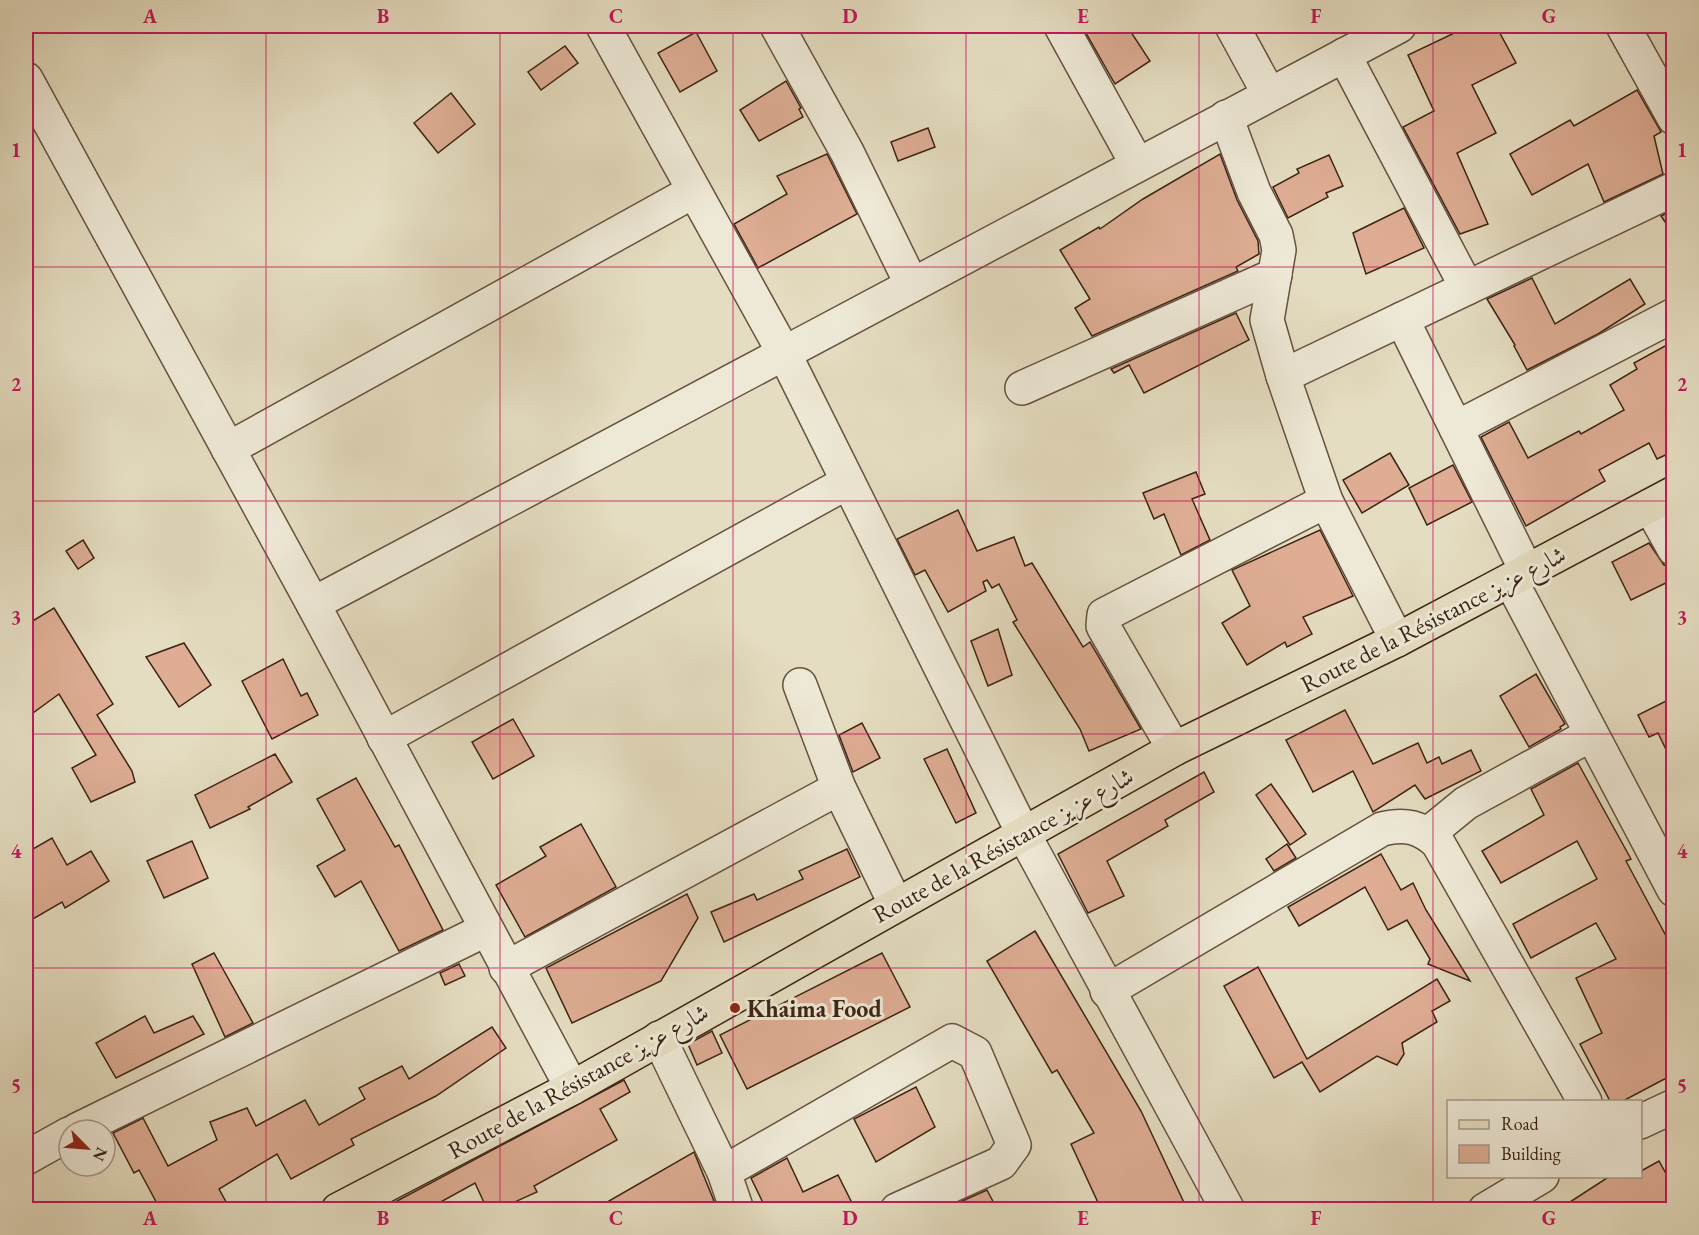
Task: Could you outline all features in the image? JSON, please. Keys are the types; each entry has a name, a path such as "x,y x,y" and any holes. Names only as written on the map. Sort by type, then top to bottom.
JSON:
{"main road":[{"name":"Route de la Résistance شارع عزيز","path":"338,1209 572,1088 1174,750 1397,640 1662,499"}],"street":[{"path":"603,26 784,354 1023,833 1107,991 1228,1209"},
{"path":"777,26 847,152 912,285"},
{"path":"1061,26 1137,164"},
{"path":"1232,26 1269,94"},
{"path":"313,604 1399,26"},
{"path":"1623,26 1674,118"},
{"path":"1344,55 1467,288"},
{"path":"26,79 313,604 485,930 572,1088"},
{"path":"1226,117 1254,192 1276,235 1279,263 1267,321 1283,376 1326,501 1397,640"},
{"path":"1283,376 1674,189"},
{"path":"228,449 694,191"},
{"path":"1022,388 1275,275"},
{"path":"1456,428 1674,315"},
{"path":"1401,319 1456,428 1590,735 1674,890"},
{"path":"384,738 848,483"},
{"path":"1662,499 1674,549"},
{"path":"1174,750 1103,626 1104,615 1326,501"},
{"path":"800,685 839,788 896,905"},
{"path":"1428,834 1466,804 1590,735"},
{"path":"506,968 839,788"},
{"path":"1107,991 1382,829 1404,826 1428,834 1438,843 1584,1100"},
{"path":"101,1118 485,930"},
{"path":"659,1038 724,1172 737,1209"},
{"path":"724,1172 952,1041 975,1053 1014,1145 1001,1164 897,1209"},
{"path":"1642,1122 1674,1106"},
{"path":"26,1158 57,1141"},
{"path":"1485,1209 1539,1178"}],"building":[{"path":"1082,26 1127,26 1150,61 1115,84"},
{"path":"1469,26 1496,26 1516,63 1472,85 1496,133 1457,153 1488,224 1460,234 1403,127 1434,111 1408,55"},
{"path":"696,32 717,71 680,92 658,53"},
{"path":"565,46 578,63 541,90 528,72"},
{"path":"786,81 801,108 799,109 803,117 759,141 740,110"},
{"path":"1637,90 1661,132 1654,136 1663,174 1604,202 1588,164 1532,195 1510,154 1570,120 1574,126"},
{"path":"451,93 475,124 438,153 414,123"},
{"path":"928,128 935,147 898,161 891,142"},
{"path":"827,154 857,214 758,268 734,224 787,194 777,176"},
{"path":"1220,154 1237,200 1258,241 1259,254 1236,267 1238,271 1092,336 1075,308 1090,299 1060,250 1099,227 1100,229 1143,199"},
{"path":"1329,155 1343,186 1326,193 1328,197 1288,218 1273,187 1299,173 1297,169"},
{"path":"1404,208 1424,248 1366,274 1353,233"},
{"path":"1671,211 1674,221 1674,235 1661,216"},
{"path":"1532,278 1555,324 1630,279 1645,304 1598,334 1527,370 1515,345 1487,299"},
{"path":"1236,313 1249,340 1144,393 1129,365 1114,373 1111,369"},
{"path":"1674,341 1674,451 1657,459 1649,443 1599,470 1605,481 1526,526 1481,437 1509,422 1528,458 1579,431 1581,434 1624,410 1610,385 1637,369 1634,363"},
{"path":"1390,453 1409,485 1362,513 1343,480"},
{"path":"1453,465 1472,502 1427,525 1409,488"},
{"path":"1196,472 1205,494 1192,499 1210,540 1181,555 1164,514 1154,519 1143,493"},
{"path":"958,510 977,551 1014,537 1025,566 1032,563 1083,647 1090,642 1141,729 1089,751 1080,729 1013,622 1017,620 999,584 992,588 987,580 983,582 986,591 948,612 925,570 915,575 897,539"},
{"path":"1320,530 1353,596 1303,617 1312,634 1287,647 1285,642 1247,665 1222,623 1250,606 1232,570"},
{"path":"83,540 94,558 78,569 66,551"},
{"path":"1649,543 1664,565 1674,568 1674,579 1631,600 1612,562"},
{"path":"54,608 113,704 97,715 132,771 135,782 91,802 72,768 96,755 59,694 26,718 26,625"},
{"path":"998,629 1012,675 988,686 971,641"},
{"path":"184,643 211,685 179,707 146,657"},
{"path":"283,659 301,696 307,693 318,715 272,739 242,681"},
{"path":"1536,674 1565,724 1560,727 1561,729 1529,747 1500,696"},
{"path":"1674,697 1674,766 1658,733 1649,737 1638,715"},
{"path":"1345,710 1373,764 1418,743 1427,763 1439,757 1442,764 1471,750 1481,771 1425,799 1415,785 1373,812 1353,771 1313,792 1286,740"},
{"path":"513,719 534,756 493,779 472,742"},
{"path":"862,723 880,758 853,772 839,735"},
{"path":"947,749 976,813 956,823 924,759"},
{"path":"275,754 292,782 248,807 250,809 210,828 195,795"},
{"path":"1578,763 1631,859 1626,861 1674,951 1674,1074 1625,1100 1609,1100 1580,1044 1602,1033 1576,978 1616,959 1596,923 1531,958 1513,924 1597,879 1577,841 1501,883 1482,851 1544,815 1531,789"},
{"path":"1204,772 1214,792 1165,820 1168,826 1107,861 1124,896 1088,913 1058,854"},
{"path":"356,778 395,847 399,845 443,930 399,951 361,881 335,897 317,866 345,850 317,799"},
{"path":"1271,784 1306,834 1290,845 1256,795"},
{"path":"581,824 616,887 525,937 496,885 546,856 540,847"},
{"path":"52,838 67,865 91,851 109,881 65,908 62,902 26,923 26,853"},
{"path":"192,841 208,878 164,898 147,861"},
{"path":"1287,844 1296,858 1274,871 1266,859"},
{"path":"847,849 860,877 724,942 711,912 754,894 757,900 803,879 799,871"},
{"path":"1381,854 1401,890 1413,883 1426,910 1470,981 1428,964 1430,959 1407,920 1388,930 1365,887 1299,926 1288,907"},
{"path":"687,894 698,918 661,981 572,1023 546,968"},
{"path":"1035,931 1141,1111 1187,1209 1101,1209 1071,1144 1094,1133 1057,1070 1052,1073 987,961"},
{"path":"214,953 253,1023 225,1037 192,964"},
{"path":"882,953 910,1007 747,1089 720,1035"},
{"path":"459,964 465,976 445,985 440,973"},
{"path":"1258,967 1307,1059 1437,979 1450,1001 1432,1011 1437,1022 1402,1043 1404,1054 1397,1065 1377,1056 1320,1092 1302,1062 1274,1078 1224,986"},
{"path":"145,1016 154,1033 193,1016 204,1034 116,1078 96,1043"},
{"path":"492,1027 506,1048 436,1096 351,1139 354,1145 291,1179 277,1154 219,1189 230,1209 160,1209 139,1170 134,1173 117,1141 117,1131 143,1118 168,1166 217,1140 210,1122 247,1108 256,1126 305,1100 319,1125 365,1099 359,1088 402,1066 409,1079"},
{"path":"712,1031 722,1053 697,1065 688,1044"},
{"path":"624,1080 630,1092 600,1109 617,1140 534,1186 537,1192 499,1209 487,1209 475,1183 428,1209 382,1209"},
{"path":"916,1087 935,1127 876,1162 854,1119"},
{"path":"694,1152 714,1201 698,1209 595,1209"},
{"path":"787,1158 803,1192 838,1175 855,1209 766,1209 751,1178"},
{"path":"1659,1161 1674,1188 1674,1209 1559,1209 1607,1178 1642,1178 1642,1170"},
{"path":"987,1190 997,1209 944,1209"}],"place":[{"name":"Khaima Food","path":"735,1008"}]}
